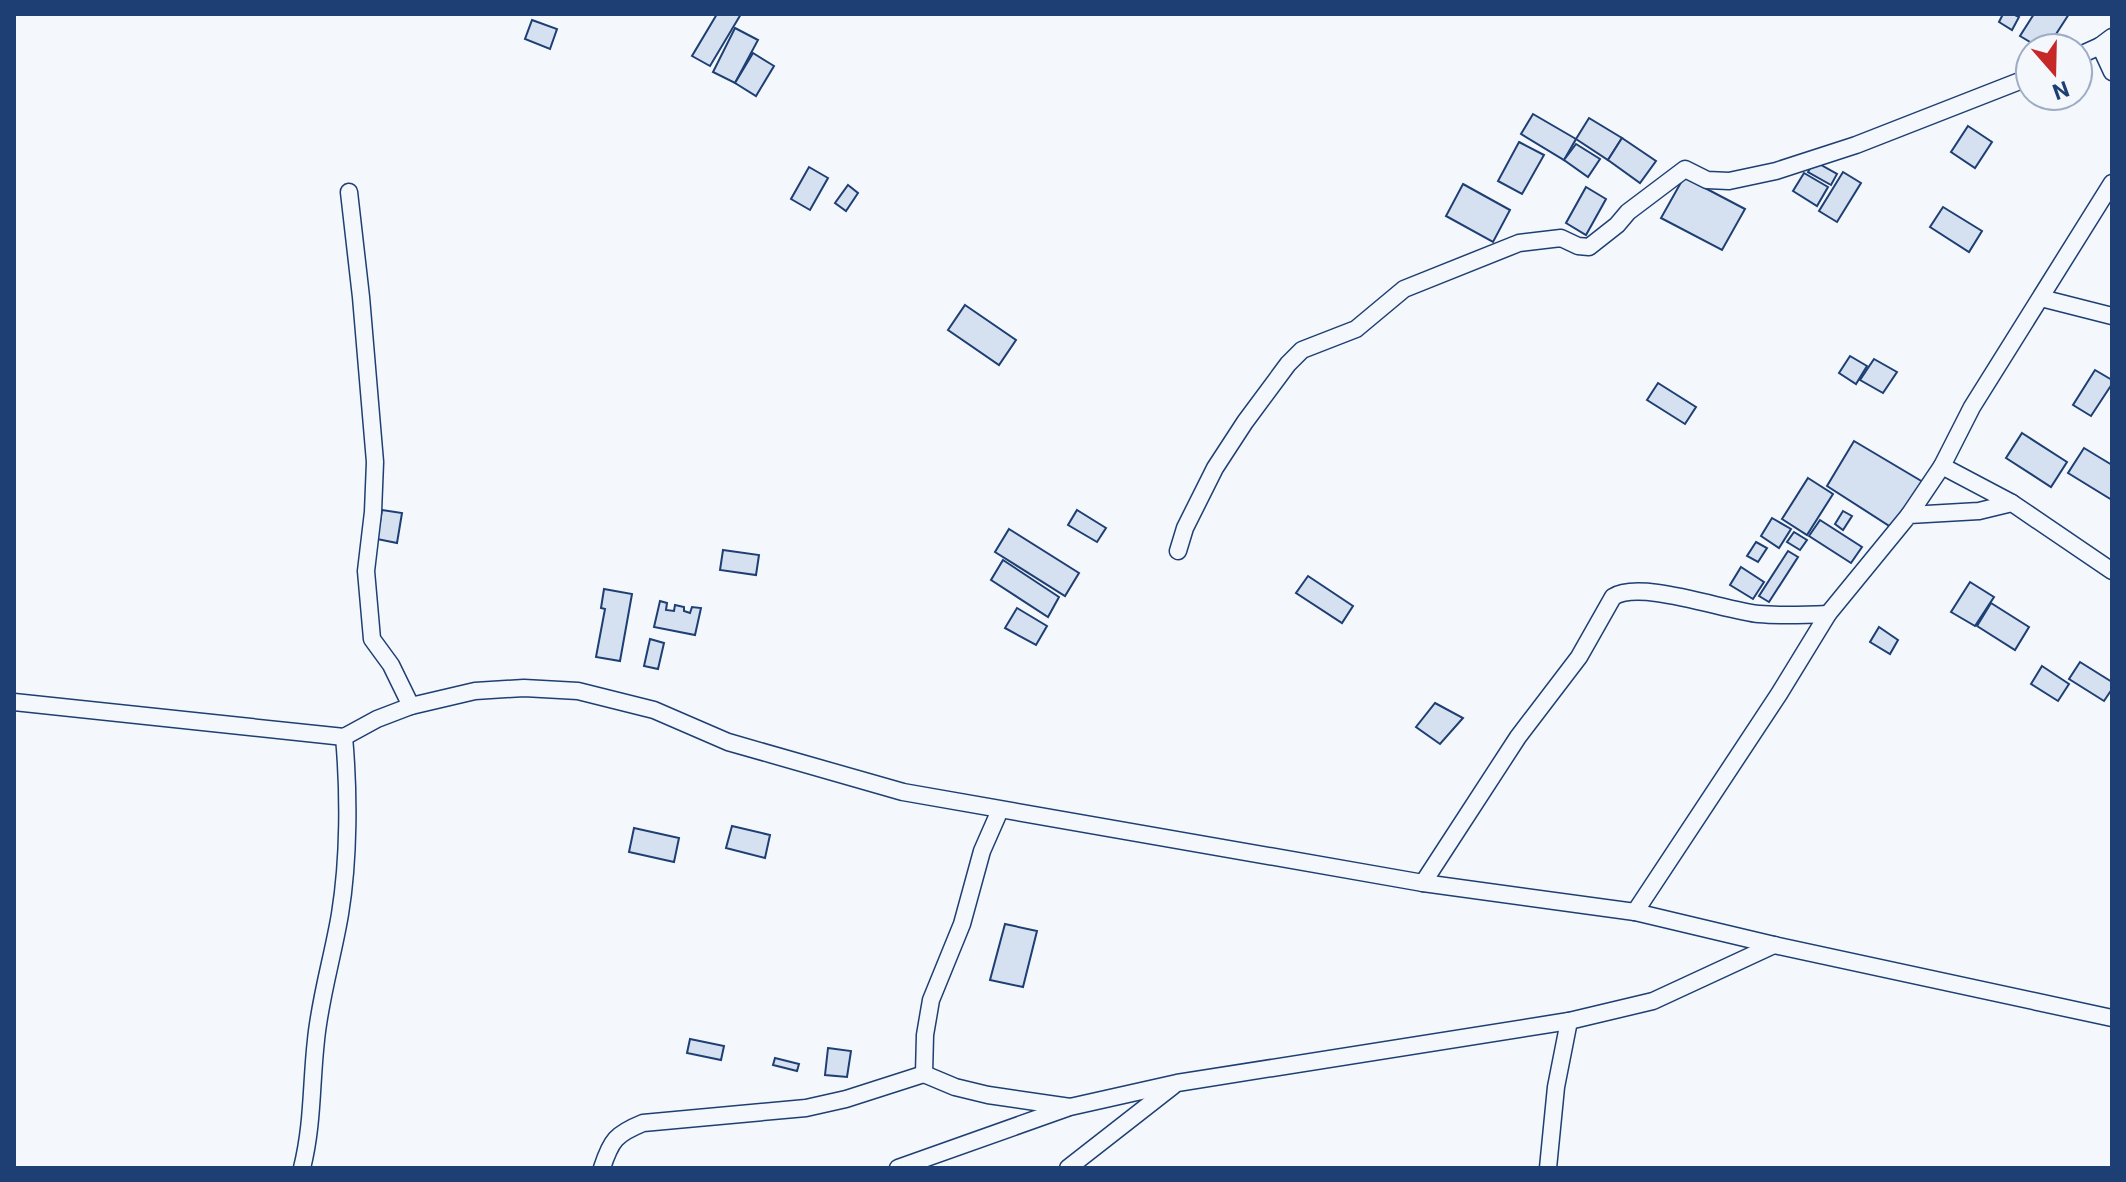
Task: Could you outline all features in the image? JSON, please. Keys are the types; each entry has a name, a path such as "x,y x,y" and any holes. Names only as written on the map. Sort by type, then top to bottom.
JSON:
{"street":[{"path":"2106,41 2112,72"},
{"path":"1178,551 1185,528 1215,468 1288,364 1302,350 1356,329 1404,289 1519,243 1561,238 1578,246 1589,247 1628,212 1685,169 1707,180 1729,181 1776,171 1856,145 2014,83"},
{"path":"1635,912 1828,614 1909,515 1942,466 1972,407 2112,183"},
{"path":"349,192 375,462 366,571 372,639 391,665 411,706"},
{"path":"2041,298 2112,316"},
{"path":"1942,466 2012,503 2112,571"},
{"path":"1909,515 1979,511 2012,503"},
{"path":"1423,883 1482,791 1579,657 1613,597 1620,592 1655,593 1755,614 1828,614"},
{"path":"14,702 344,737 377,719 411,706 475,691 524,688 578,691 654,710 728,742 903,792 1423,883 1635,912 2112,1018"},
{"path":"302,1168 314,1091 315,1041 341,912 349,790 344,737"},
{"path":"924,1074 925,1035 931,1000 962,924 982,851 1000,810"},
{"path":"898,1168 1070,1107 1177,1083 1569,1021 1653,1001 1774,945"},
{"path":"1548,1168 1556,1087 1569,1021"},
{"path":"602,1168 609,1147 621,1133 643,1123 806,1108 846,1099 924,1074 955,1087 988,1095 1070,1107"},
{"path":"1068,1168 1177,1083"}],"building":[{"path":"717,14 741,14 710,66 692,56"},
{"path":"2003,14 2019,17 2012,30 1999,22"},
{"path":"2034,14 2069,14 2057,32 2023,32"},
{"path":"532,20 557,29 550,49 525,39"},
{"path":"735,28 758,40 735,83 713,72"},
{"path":"753,53 774,66 756,96 735,83"},
{"path":"1533,114 1576,139 1564,160 1521,134"},
{"path":"1589,118 1622,138 1608,160 1576,139"},
{"path":"1968,126 1992,142 1975,168 1951,152"},
{"path":"1622,138 1656,161 1640,183 1608,160"},
{"path":"1519,142 1544,155 1522,194 1498,181"},
{"path":"1576,144 1600,159 1588,177 1564,160"},
{"path":"1814,161 1837,174 1831,185 1808,172"},
{"path":"809,167 828,178 810,210 791,199"},
{"path":"1843,172 1861,183 1837,222 1819,211"},
{"path":"1804,173 1828,187 1817,206 1793,191"},
{"path":"1684,177 1745,209 1722,250 1661,218"},
{"path":"1463,184 1510,210 1493,242 1446,216"},
{"path":"848,185 858,193 846,211 835,203"},
{"path":"1586,187 1606,199 1586,235 1566,223"},
{"path":"1943,207 1982,231 1969,252 1930,227"},
{"path":"965,305 1016,340 999,365 948,330"},
{"path":"1850,356 1867,366 1856,384 1839,373"},
{"path":"1874,359 1897,372 1883,393 1860,380"},
{"path":"2095,370 2112,380 2112,384 2091,416 2073,405"},
{"path":"1658,383 1696,407 1685,424 1647,400"},
{"path":"2022,433 2067,462 2051,487 2006,458"},
{"path":"1854,441 1923,482 1894,529 1827,486"},
{"path":"2084,448 2112,465 2112,500 2068,473"},
{"path":"1808,478 1833,494 1807,535 1782,519"},
{"path":"382,510 402,513 397,543 377,539"},
{"path":"1077,510 1106,528 1097,542 1068,525"},
{"path":"1843,511 1852,516 1843,530 1835,524"},
{"path":"1772,518 1791,529 1779,548 1761,536"},
{"path":"1820,520 1862,547 1851,563 1809,536"},
{"path":"1009,529 1079,573 1065,596 995,552"},
{"path":"1794,532 1807,540 1800,550 1787,542"},
{"path":"1756,542 1767,548 1758,562 1747,556"},
{"path":"723,550 759,555 756,575 720,570"},
{"path":"1788,551 1798,557 1769,602 1759,596"},
{"path":"1003,560 1059,597 1048,617 991,580"},
{"path":"1741,567 1764,582 1753,599 1730,585"},
{"path":"1308,576 1353,606 1342,623 1296,593"},
{"path":"1970,582 1994,597 1975,626 1951,612"},
{"path":"604,589 632,594 620,661 596,657 605,609 601,608"},
{"path":"660,601 667,603 666,610 674,611 675,605 684,607 684,611 690,613 692,607 701,608 695,635 654,627"},
{"path":"1991,603 2029,627 2015,650 1977,626"},
{"path":"1017,608 1047,626 1036,645 1005,628"},
{"path":"1879,627 1898,640 1890,654 1870,642"},
{"path":"650,639 664,643 658,669 644,666"},
{"path":"2080,662 2112,682 2112,689 2104,701 2069,679"},
{"path":"2042,666 2069,684 2058,701 2031,684"},
{"path":"1435,703 1463,718 1440,744 1416,727"},
{"path":"732,826 770,835 765,858 726,848"},
{"path":"634,828 679,838 674,862 629,852"},
{"path":"1005,924 1037,931 1023,987 990,980"},
{"path":"690,1039 724,1046 721,1060 687,1053"},
{"path":"828,1048 851,1051 847,1077 825,1075"},
{"path":"775,1058 799,1064 797,1071 773,1065"}]}
